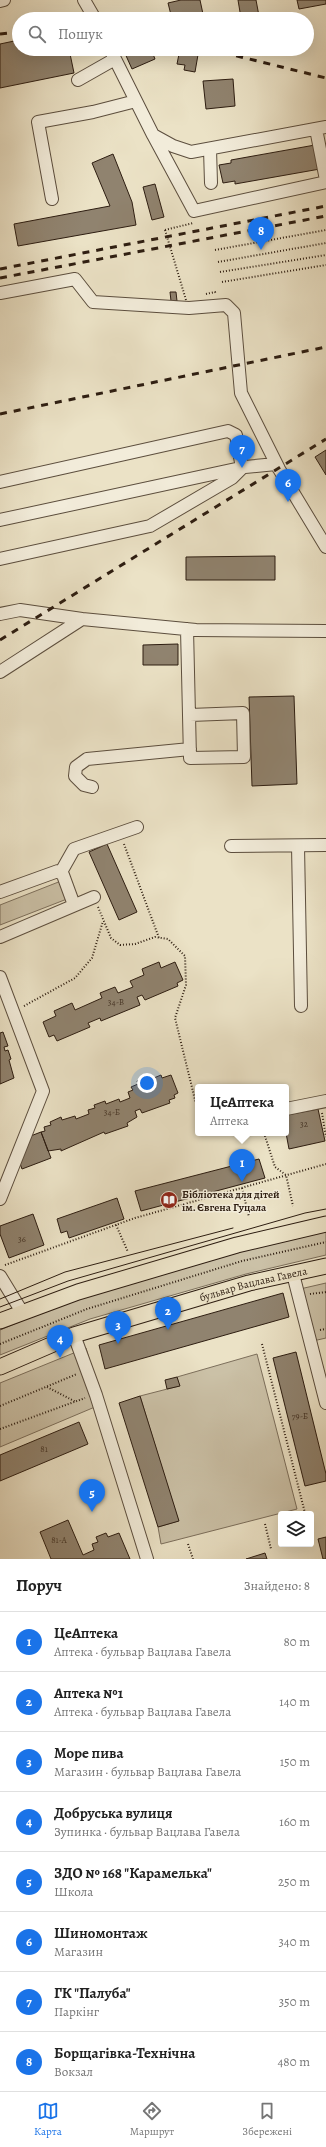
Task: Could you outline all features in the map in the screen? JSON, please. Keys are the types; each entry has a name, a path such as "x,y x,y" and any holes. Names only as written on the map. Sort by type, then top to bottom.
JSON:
{"main road":[{"path":"0,1321 78,1292 237,1245 326,1224"},
{"name":"бульвар Вацлава Гавела","path":"0,1367 74,1335 249,1283 326,1266"}],"street":[{"path":"0,1 4,0"},
{"path":"84,0 91,12"},
{"path":"78,80 110,56"},
{"path":"114,56 131,80 136,101 153,135 196,217 326,181 321,128 191,152 173,146 153,135"},
{"path":"52,199 38,122 93,112 136,101"},
{"path":"210,149 211,183"},
{"path":"0,293 75,279 93,302 189,308 226,305 234,313 241,393 276,464 326,547"},
{"path":"0,482 228,431 236,435 242,468"},
{"path":"0,520 242,468 276,464"},
{"path":"0,559 150,526 232,478 242,468"},
{"path":"0,614 20,610 82,619 187,629 326,631"},
{"path":"0,672 82,619"},
{"path":"187,629 190,758 244,757 243,714 190,715"},
{"path":"92,787 84,785 75,776 76,767 86,759 190,749"},
{"path":"61,872 74,849 137,827"},
{"path":"231,846 326,845"},
{"path":"298,846 301,1006"},
{"path":"0,892 55,871 61,872"},
{"path":"61,872 74,905"},
{"path":"0,937 94,897"},
{"path":"0,977 2,990 13,1012 43,1091 0,1199"},
{"path":"289,1108 323,1102"},
{"path":"293,1274 326,1403"},
{"path":"0,1276 22,1312"},
{"path":"74,1335 96,1394 101,1416 147,1559"}],"path":[{"path":"186,300 165,230 196,217"},
{"path":"215,250 326,230"},
{"path":"218,262 326,243"},
{"path":"220,272 326,255"},
{"path":"222,282 326,265"},
{"path":"120,833 159,938"},
{"path":"94,897 111,938 120,945 135,944 155,937 168,939 185,956 186,985 175,1018 195,1100"},
{"path":"13,1012 75,978 92,958 104,920"},
{"path":"323,1102 326,1138"},
{"path":"265,1136 275,1167 286,1175 293,1206"},
{"path":"0,1267 116,1225 326,1164"},
{"path":"242,1188 249,1217"},
{"path":"116,1225 128,1252"},
{"path":"0,1344 87,1309 242,1261 326,1242"},
{"path":"299,1295 326,1292"},
{"path":"262,1344 304,1511"},
{"path":"0,1406 87,1370"},
{"path":"47,1387 76,1402"},
{"path":"0,1429 96,1394"},
{"path":"265,1524 271,1549"},
{"path":"188,1544 193,1559"}],"shaded area":[{"path":"61,881 67,899 0,925 0,905"},
{"path":"326,1227 326,1255 246,1274 90,1319 0,1355 0,1330 79,1297"},
{"path":"326,1283 326,1338 313,1341 300,1289"},
{"path":"86,1348 102,1404 0,1447 0,1383"},
{"path":"257,1354 297,1509 278,1511 278,1514 161,1544 158,1527 178,1521 140,1396 179,1386 177,1377"}],"building":[{"path":"181,0 200,0 203,12 170,12 168,3"},
{"path":"238,0 256,0 258,12 240,12"},
{"path":"297,0 326,0 326,4 299,9"},
{"path":"12,41 12,56 70,56 74,73 0,88 0,44"},
{"path":"126,56 154,56 155,59 132,69"},
{"path":"179,56 198,56 195,72 184,70 185,65 177,64"},
{"path":"233,79 235,106 206,109 203,81"},
{"path":"315,145 320,169 235,184 235,181 223,183 219,165 231,163 231,160"},
{"path":"113,154 132,202 136,225 18,246 14,224 110,206 92,163"},
{"path":"155,184 164,217 152,220 143,187"},
{"path":"170,292 176,292 177,301 171,301"},
{"path":"326,450 326,475 315,457"},
{"path":"275,556 275,580 186,580 186,557"},
{"path":"178,644 178,665 143,665 143,645"},
{"path":"294,696 297,784 252,786 249,697"},
{"path":"107,844 137,912 119,920 89,852"},
{"path":"159,962 161,968 175,962 183,980 177,983 178,986 145,1000 142,995 137,997 140,1005 101,1021 100,1018 88,1023 90,1027 57,1041 54,1035 49,1037 43,1022 56,1016 54,1011 72,1003 75,1010 102,998 100,993 115,987 118,993 133,987 130,981 144,975 142,969"},
{"path":"3,1032 8,1046 4,1047 5,1051 8,1050 11,1059 9,1060 14,1078 0,1084 0,1033"},
{"path":"161,1075 162,1078 171,1075 178,1093 174,1095 175,1098 169,1100 170,1103 142,1113 140,1109 135,1111 137,1117 127,1123 128,1126 105,1134 104,1132 61,1151 61,1149 48,1151 41,1132 45,1131 44,1127 51,1125 50,1122 61,1117 62,1120 75,1116 76,1119 89,1114 88,1110 95,1108 94,1105 105,1101 106,1104 119,1099 120,1102 130,1098 128,1092 133,1090 131,1087 138,1084 137,1081 148,1076 149,1080"},
{"path":"318,1109 325,1141 289,1149 287,1136 289,1136 289,1114"},
{"path":"41,1132 51,1158 22,1169 18,1158 28,1137"},
{"path":"259,1159 265,1178 141,1211 135,1191"},
{"path":"117,1198 124,1219 69,1238 67,1231 61,1233 57,1219"},
{"path":"33,1214 44,1245 9,1258 0,1234 0,1226"},
{"path":"283,1293 289,1317 105,1369 99,1345"},
{"path":"296,1352 326,1474 326,1481 305,1486 273,1358"},
{"path":"177,1377 180,1386 167,1389 165,1380"},
{"path":"140,1396 179,1521 158,1527 119,1403"},
{"path":"79,1422 88,1444 0,1481 0,1455"},
{"path":"68,1520 83,1555 94,1550 92,1544 98,1542 96,1537 106,1533 108,1537 119,1533 130,1559 51,1559 40,1532"},
{"path":"326,1537 326,1559 323,1559 318,1539"},
{"path":"265,1553 267,1559 246,1559"}],"tram line":[{"path":"0,1307 68,1281 305,1213 326,1209"},
{"path":"0,1299 65,1272 233,1228"}],"railway":[{"path":"0,34 12,33"},
{"path":"237,56 326,78"},
{"path":"0,269 326,206"},
{"path":"0,278 326,216"},
{"path":"0,414 326,347"},
{"path":"0,640 326,439"}],"place":[{"name":"Борщагівка-Технічна","path":"261,250"},
{"name":"ГК \"Палуба\"","path":"242,468"},
{"name":"Шиномонтаж","path":"288,502"},
{"name":"ЦеАптека","path":"242,1182"},
{"name":"Бібліотека для дітей ім. Євгена Гуцала","path":"169,1200"},
{"name":"Аптека №1","path":"168,1330"},
{"name":"Море пива","path":"118,1344"},
{"name":"Добруська вулиця","path":"60,1358"},
{"name":"ЗДО № 168 \"Карамелька\"","path":"92,1512"}]}
